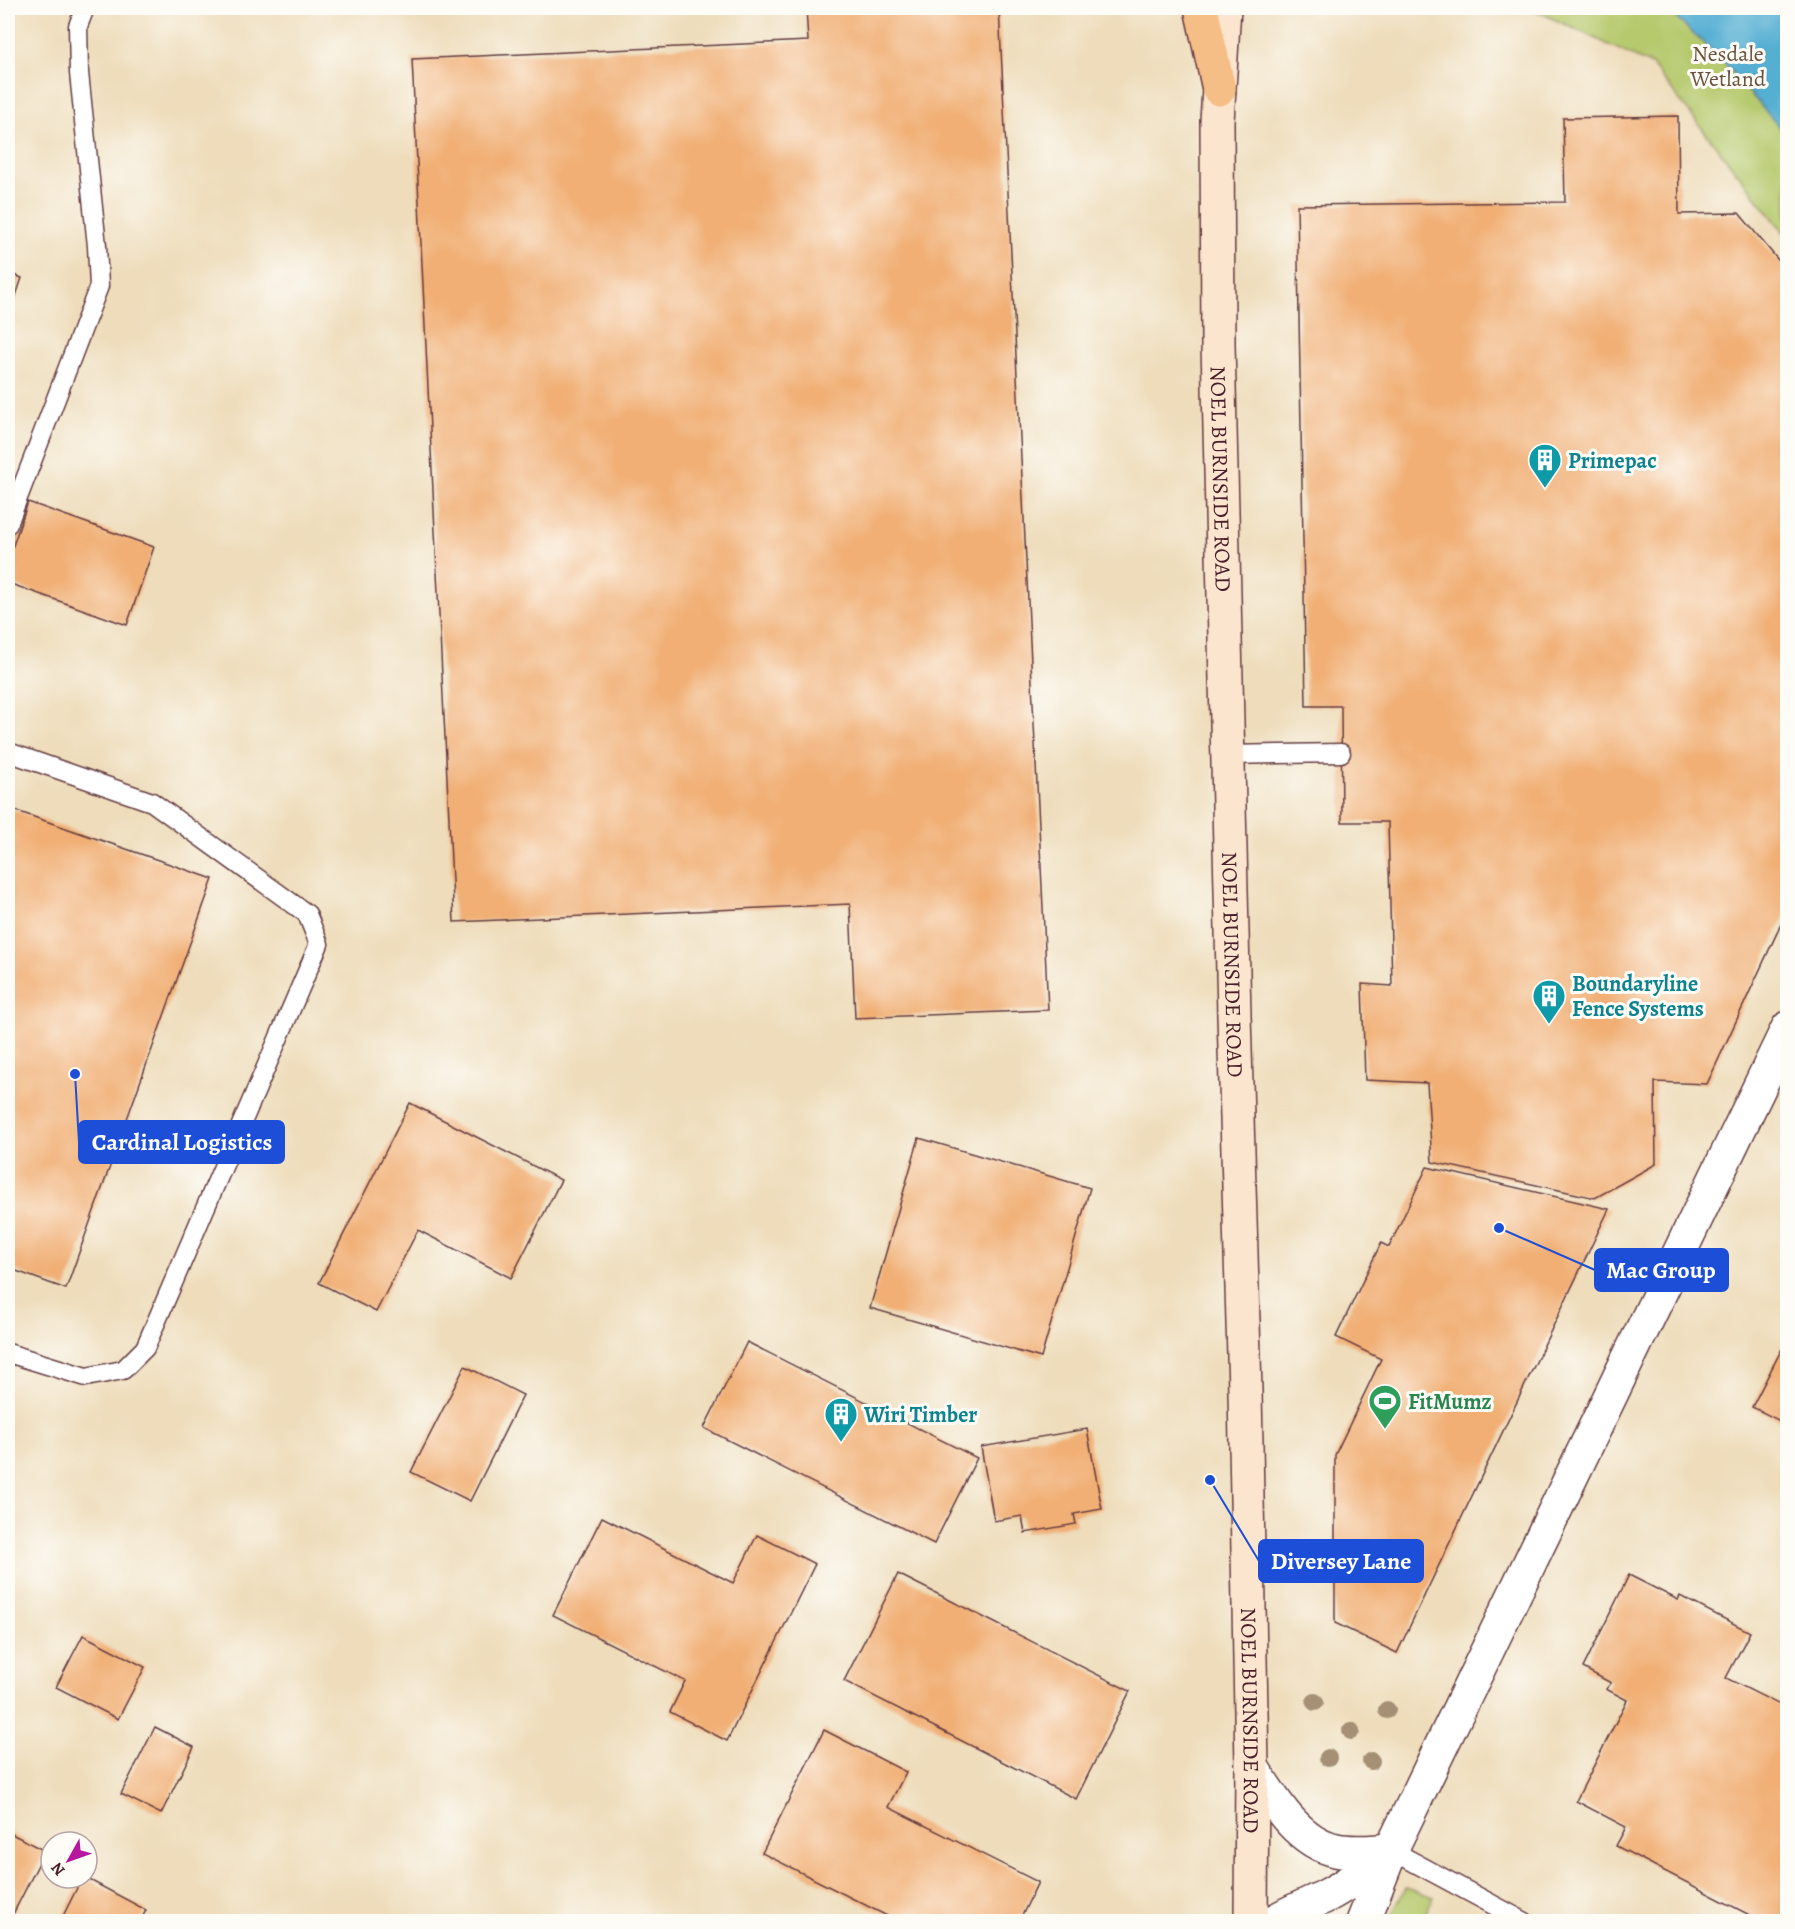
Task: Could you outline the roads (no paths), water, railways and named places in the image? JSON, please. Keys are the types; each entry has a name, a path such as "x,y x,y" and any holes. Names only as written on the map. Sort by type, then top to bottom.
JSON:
{"main road":[{"path":"1201,8 1219,89"},
{"name":"NOEL BURNSIDE ROAD","path":"1224,8 1217,121 1218,333 1245,1401 1252,1767 1251,1922"}],"street":[{"path":"1363,1922 1391,1850 1788,1029"},
{"path":"1252,1767 1281,1812 1313,1840 1333,1850 1354,1852 1391,1850"},
{"path":"1273,1922 1352,1881 1391,1850"}],"lane":[{"path":"8,524 99,286 79,73 78,26 85,8"},
{"path":"8,752 152,802 308,914 319,944 145,1348 123,1370 86,1377 8,1353"},
{"path":"1227,755 1341,753"},
{"path":"1391,1850 1525,1922"}],"water":[{"path":"1665,8 1787,8 1787,136 1719,57"}],"place":[{"name":"Primepac","path":"1545,489"},
{"name":"Boundaryline Fence Systems","path":"1549,1025"},
{"name":"Cardinal Logistics","path":"75,1074"},
{"name":"Mac Group","path":"1499,1228"},
{"name":"FitMumz","path":"1385,1430"},
{"name":"Wiri Timber","path":"841,1443"},
{"name":"Diversey Lane","path":"1210,1480"}],"park label":[{"name":"Nesdale Wetland","path":"1728,66"}]}
